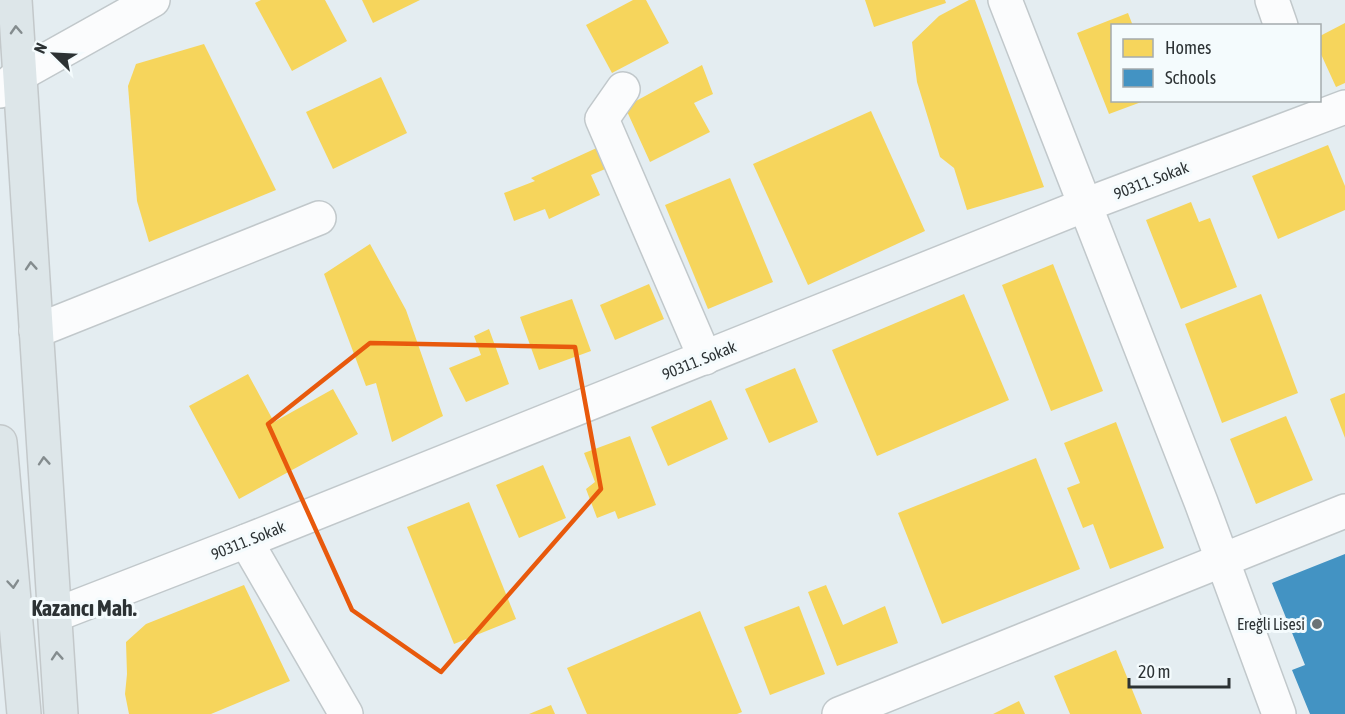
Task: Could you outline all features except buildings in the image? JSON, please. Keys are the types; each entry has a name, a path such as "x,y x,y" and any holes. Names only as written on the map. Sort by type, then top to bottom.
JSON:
{"main road":[{"path":"15,0 10,83 36,332 61,714"},
{"path":"0,442 24,714"}],"street":[{"path":"10,83 153,0"},
{"path":"1005,0 1279,714"},
{"path":"1272,0 1280,24"},
{"path":"623,89 602,119 705,357"},
{"name":"90311. Sokak","path":"55,615 246,541 1085,205 1311,109 1345,107"},
{"path":"36,332 319,218"},
{"path":"839,714 1345,511"},
{"path":"246,541 346,714"}],"highlighted area":[{"path":"370,343 575,347 601,489 441,672 352,610 268,424"}],"place":[{"name":"Ereğli Lisesi","path":"1317,624"}],"district":[{"name":"Kazancı Mah.","path":"84,608"}]}
